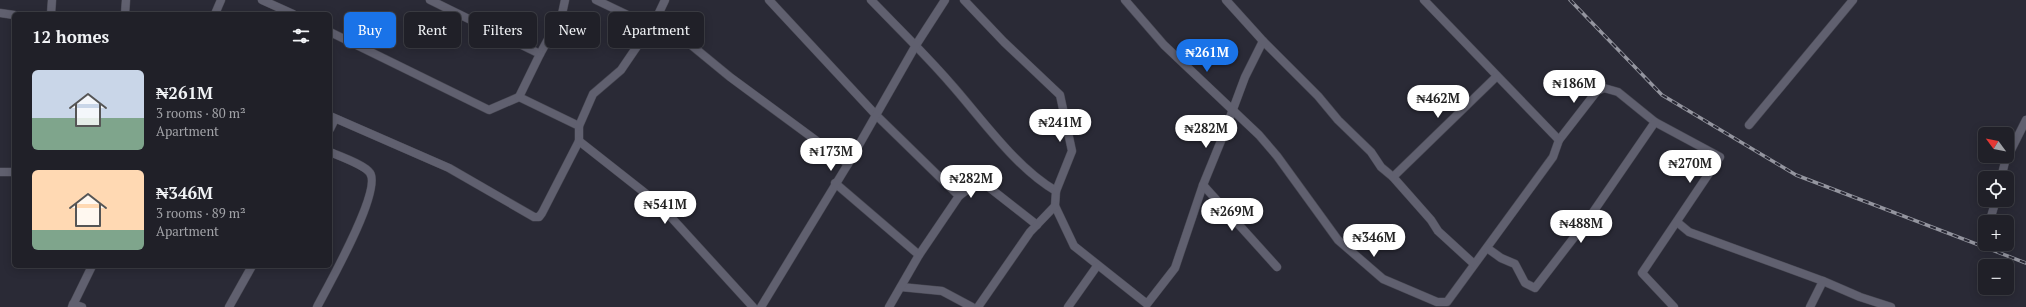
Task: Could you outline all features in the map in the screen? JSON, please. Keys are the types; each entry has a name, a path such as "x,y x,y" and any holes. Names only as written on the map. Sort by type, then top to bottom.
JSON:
{"street":[{"path":"51,12 52,0"},
{"path":"125,12 126,0"},
{"path":"216,12 221,0"},
{"path":"262,0 289,12"},
{"path":"430,0 540,54"},
{"path":"332,33 489,110 519,97 562,14 564,0"},
{"path":"596,0 621,12"},
{"path":"659,12 665,0"},
{"path":"769,0 876,115 959,196"},
{"path":"871,0 916,45 1006,148 1045,184 1056,191"},
{"path":"761,307 835,183 848,164 916,45 945,0"},
{"path":"964,0 1004,42 1060,95 1072,151 1056,191 1055,206 1074,246 1097,266 1147,304 1175,268 1203,185 1233,112 1245,78 1263,41"},
{"path":"1125,0 1164,45 1258,135 1277,156 1338,240 1383,279 1437,302 1447,302 1553,157 1559,140 1597,91 1604,88 1618,92 1655,122 1720,157 1677,222 1655,251 1642,273 1674,307"},
{"path":"1226,0 1263,41 1318,96 1338,120 1371,152 1381,167 1393,177 1438,230 1474,264"},
{"path":"1424,0 1559,140"},
{"path":"1749,125 1853,0"},
{"path":"0,13 12,15"},
{"path":"332,117 449,168 534,217 539,217 579,141 579,126 593,94 621,70 636,48"},
{"path":"695,48 730,77 848,164"},
{"path":"1393,177 1497,76"},
{"path":"519,97 579,126"},
{"path":"2003,171 2005,162 2026,120"},
{"path":"1487,248 1501,258 1515,264 1525,283 1535,288 1589,218 1655,122"},
{"path":"579,141 659,204 753,307"},
{"path":"317,307 366,209 372,184 371,174 366,169 332,153"},
{"path":"0,172 12,172"},
{"path":"889,307 919,255 959,196 977,182 986,184 1037,225"},
{"path":"835,183 919,255"},
{"path":"1203,185 1277,267"},
{"path":"978,307 1030,232 1055,206"},
{"path":"1677,222 1689,232 1823,281 1860,297 1891,307"},
{"path":"1068,307 1097,266"},
{"path":"82,307 73,306 91,268"},
{"path":"229,307 251,268"},
{"path":"1810,307 1823,281"},
{"path":"901,287 942,291 972,307"}],"railway":[{"path":"1570,0 1662,95 1796,175 2026,263"}]}
